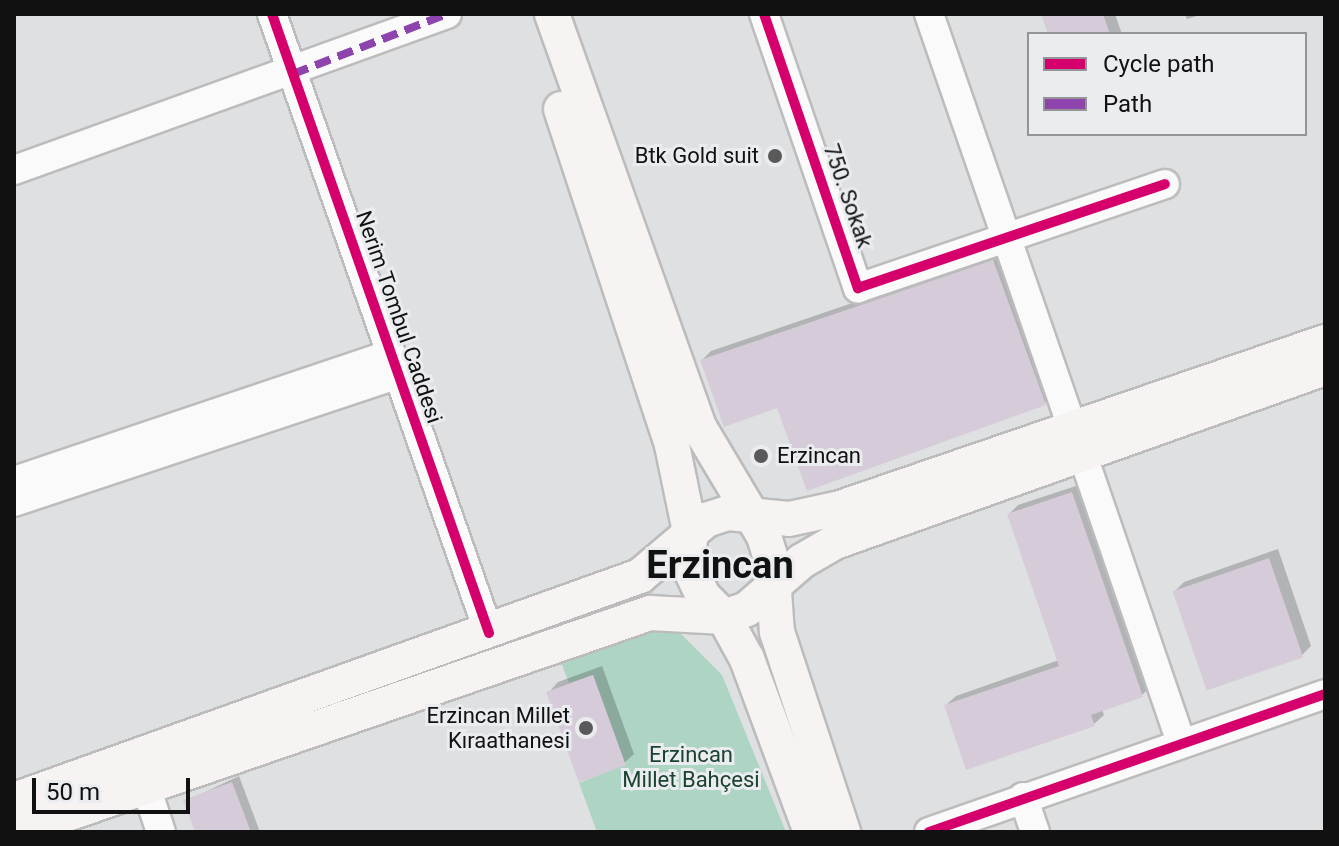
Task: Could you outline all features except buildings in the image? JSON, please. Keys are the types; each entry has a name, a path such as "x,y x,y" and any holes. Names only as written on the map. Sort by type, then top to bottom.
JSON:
{"main road":[{"path":"527,14 672,445 690,532 689,566 703,596 724,617 747,659 811,832"},
{"path":"552,14 699,427 768,550 777,632 843,832"},
{"path":"15,832 650,613 724,617 772,591 802,561 835,542 1325,342"},
{"path":"14,800 489,633 640,576 670,556 690,532 728,513 789,519 840,508 1078,443 1325,368"}],"street":[{"name":"Nerim Tombul Caddesi","path":"272,14 489,633"},
{"path":"14,170 293,74 447,14"},
{"name":"750. Sokak","path":"764,14 858,288 1006,238"},
{"path":"929,14 1181,743"},
{"path":"1006,238 1165,184"},
{"path":"14,481 394,364"},
{"path":"14,502 394,364"},
{"path":"929,832 1325,694"},
{"path":"146,787 161,832"},
{"path":"1023,797 1035,832"}],"green space":[{"name":"Erzincan Millet Bahçesi","path":"651,628 679,632 722,675 786,832 597,832 579,783 625,764 593,675 569,683 559,657"}],"marked path":[{"path":"293,74 447,14"}],"cycle path":[{"path":"272,14 489,633"},
{"path":"764,14 858,288 1165,184"},
{"path":"929,832 1325,694"}],"place":[{"name":"Btk Gold suit","path":"775,156"},
{"name":"Erzincan","path":"761,456"},
{"name":"Erzincan Millet Kıraathanesi","path":"586,728"}],"district":[{"name":"Erzincan","path":"720,566"}]}
